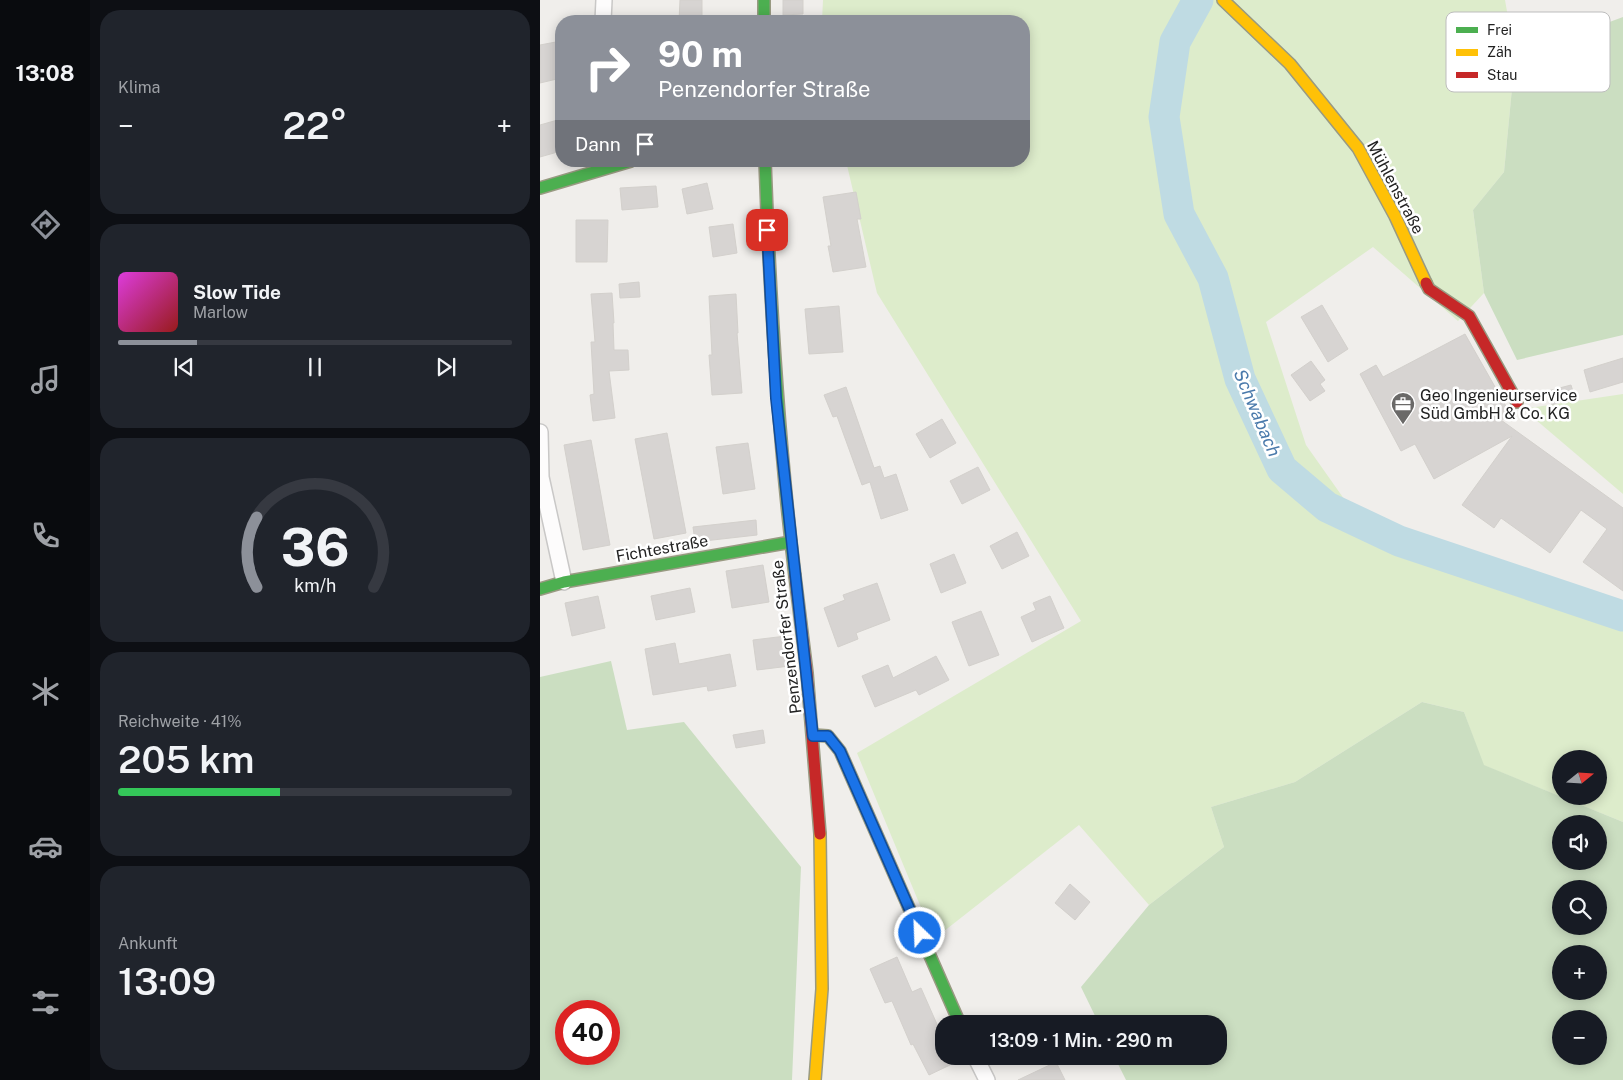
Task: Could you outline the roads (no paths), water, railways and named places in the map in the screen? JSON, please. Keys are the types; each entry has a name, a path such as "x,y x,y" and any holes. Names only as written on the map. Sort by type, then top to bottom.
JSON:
{"street":[{"path":"604,0 604,15"},
{"path":"764,0 764,15"},
{"name":"Mühlenstraße","path":"1223,0 1290,64 1358,148 1395,216 1429,289 1469,316 1517,402"},
{"path":"540,188 609,167"},
{"name":"Penzendorfer Straße","path":"765,167 769,281 776,398 813,736 820,821 822,979 815,1080"},
{"path":"540,432 541,477 564,582"},
{"name":"Fichtestraße","path":"540,589 564,582 791,542"},
{"path":"813,736 828,736 840,751 956,1015"},
{"path":"980,1065 987,1080"}],"waterway":[{"name":"Schwabach","path":"1198,0 1175,42 1164,117 1179,214 1213,278 1240,379 1282,469 1327,507 1399,541 1623,616"}],"place":[{"name":"Geo Ingenieurservice Süd GmbH & Co. KG","path":"1403,425"}]}
